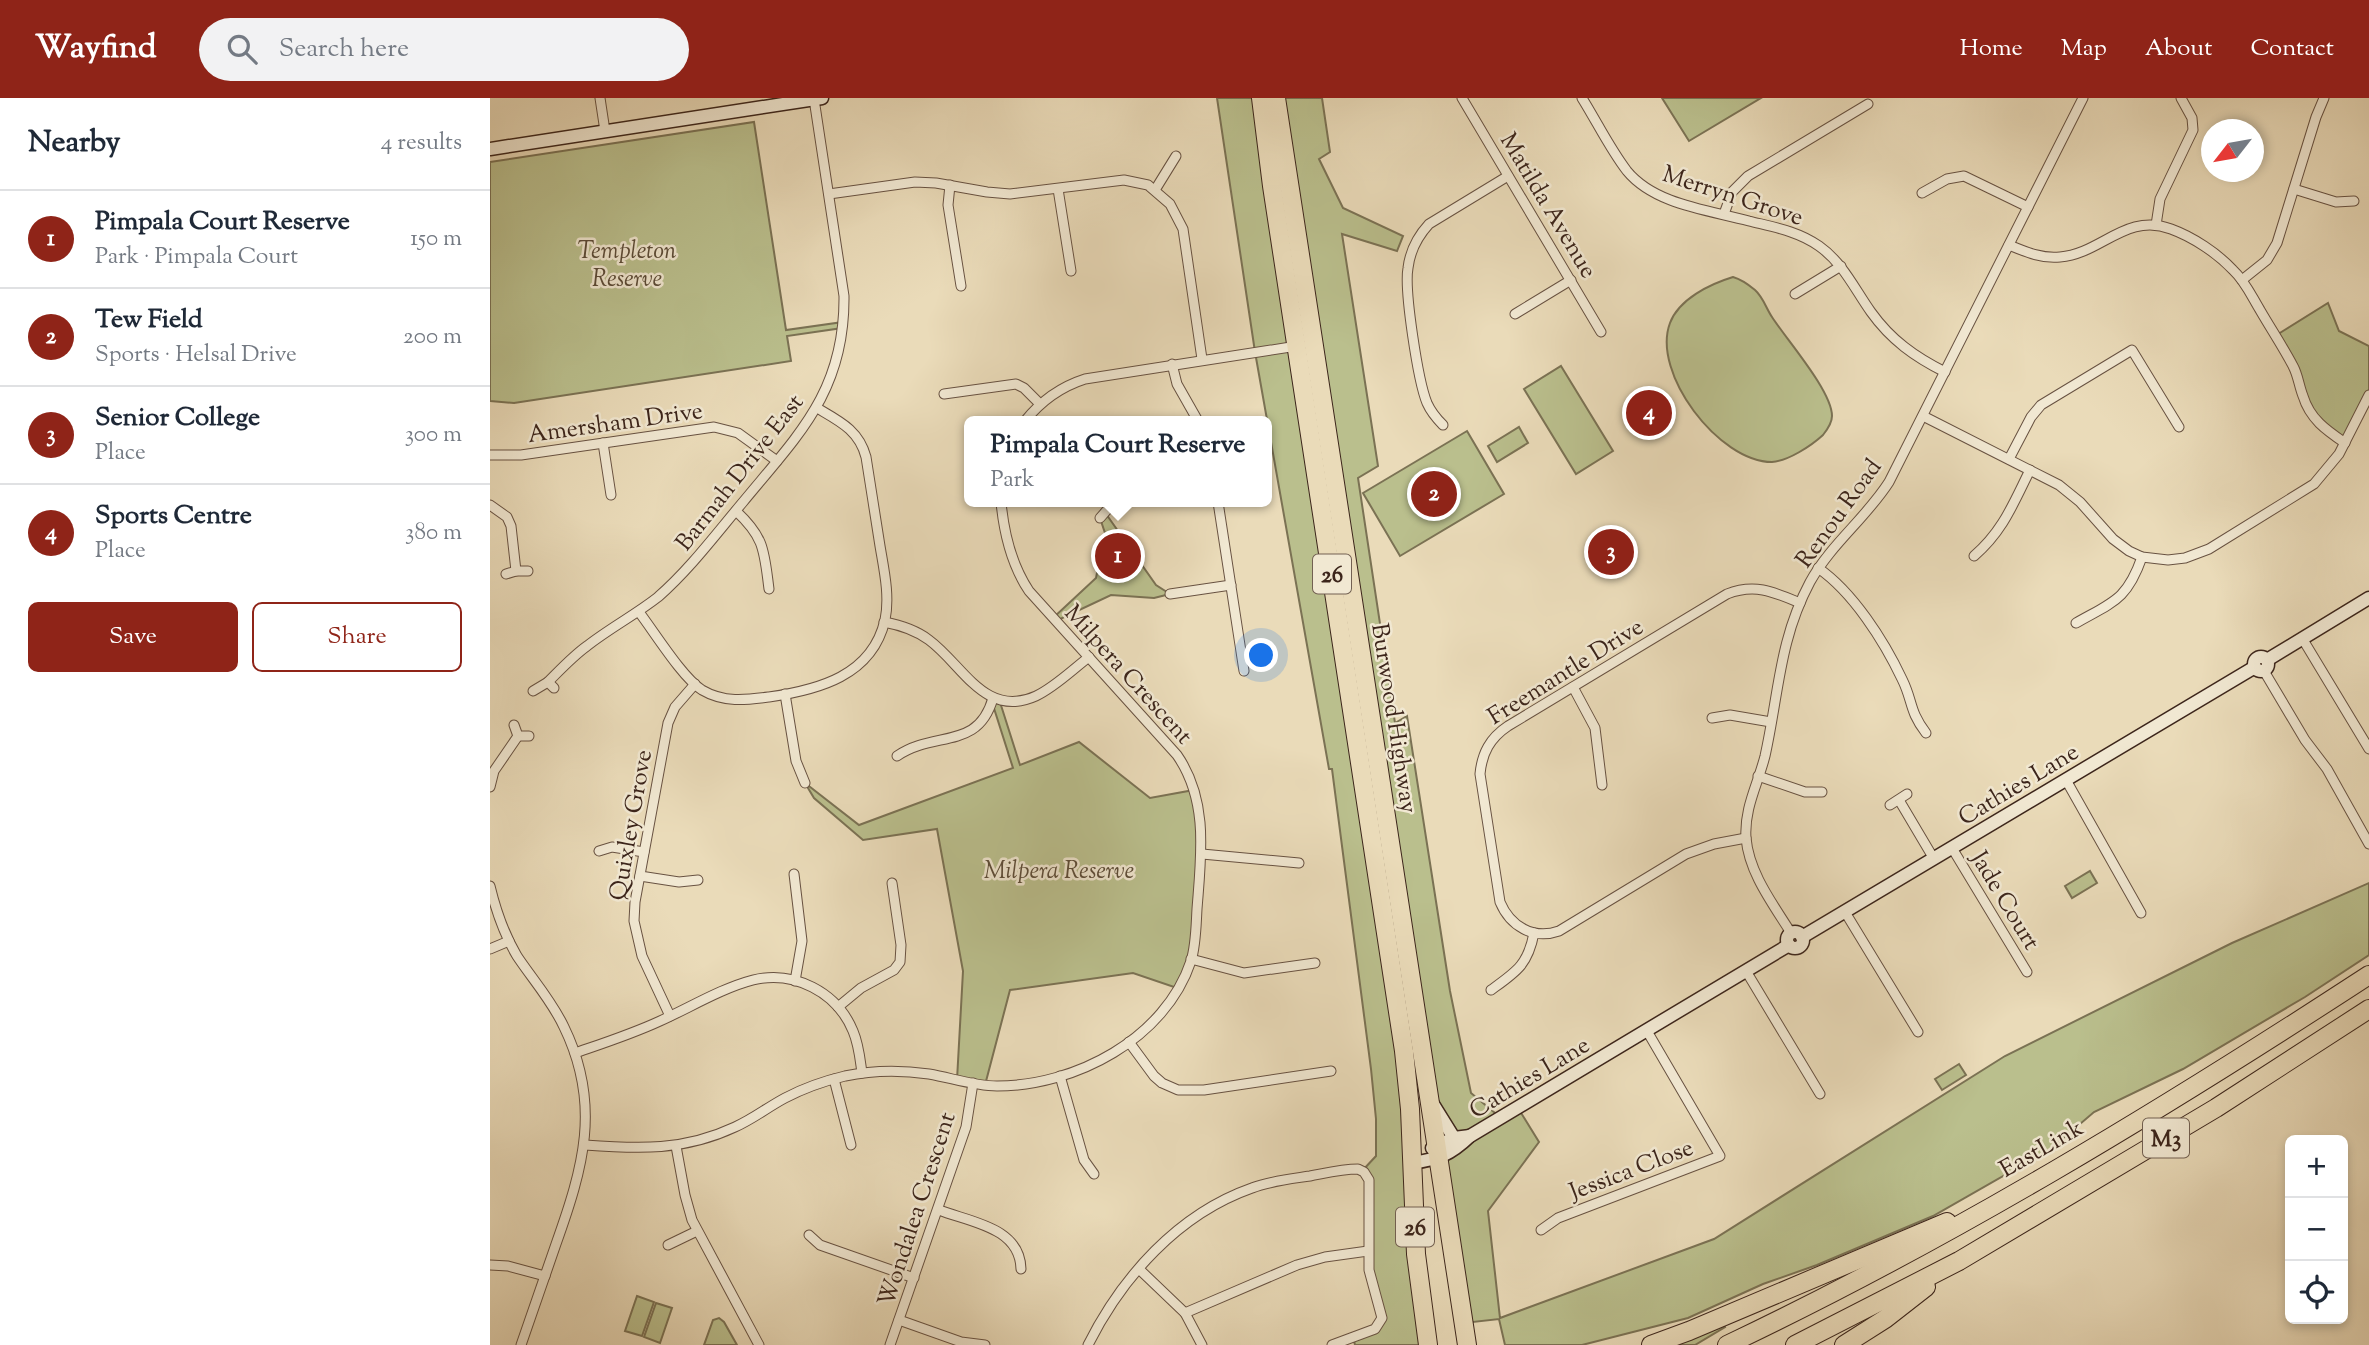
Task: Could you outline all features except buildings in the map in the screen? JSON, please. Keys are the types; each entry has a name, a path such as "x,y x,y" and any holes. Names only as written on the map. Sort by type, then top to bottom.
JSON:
{"highway":[{"name":"Burwood Highway","path":"1261,98 1297,346 1413,1048 1429,1098 1469,1340"},
{"name":"Burwood Highway","path":"1276,98 1413,1048 1412,1163 1416,1254 1428,1345"},
{"name":"EastLink","path":"1727,1345 1869,1275 1996,1203 2211,1078 2369,975"},
{"name":"M3","path":"1795,1345 1959,1261 2216,1108 2369,1009"},
{"path":"1651,1345 1996,1203"},
{"path":"1844,1345 1885,1319 1959,1261"}],"street":[{"path":"600,98 605,131"},
{"name":"Matilda Avenue","path":"1462,98 1601,332"},
{"name":"Merryn Grove","path":"1583,98 1621,161 1640,183 1668,199 1794,233 1818,245 1841,266 1886,331 1911,354 1945,372"},
{"name":"Renou Road","path":"1794,938 1755,871 1746,838 1748,805 1765,754 1784,647 1800,603 1818,568 1836,543 1879,497 1923,416 2083,98"},
{"path":"2156,225 2163,192 2193,130 2192,118 2181,98"},
{"path":"490,149 818,99"},
{"name":"Barmah Drive East","path":"533,691 551,685 586,646 639,612 683,573 798,436 817,408 836,361 843,318 843,284 818,99"},
{"path":"2242,280 2262,265 2280,236 2320,101"},
{"path":"1724,214 1732,192 1743,179 1868,104"},
{"path":"1155,190 1176,156"},
{"path":"1443,425 1429,407 1422,385 1408,285 1410,255 1429,224 1508,176"},
{"path":"1922,194 1947,179 1964,176 2028,206"},
{"path":"829,194 905,183 950,185 995,193 1024,193 1124,180 1148,185 1170,204 1183,229 1202,359"},
{"path":"950,185 948,205 961,286"},
{"path":"1058,189 1071,271"},
{"path":"2294,189 2336,202 2354,201"},
{"path":"2009,245 2041,257 2068,256 2084,251 2122,230 2156,225 2179,232 2205,247 2242,280 2294,367 2303,398 2313,418 2345,443"},
{"path":"1795,294 1841,266"},
{"path":"1515,313 1571,280"},
{"path":"1029,416 1040,404 1066,386 1085,379 1297,346"},
{"path":"2009,459 2031,417 2041,405 2132,350 2179,427"},
{"path":"1172,364 1177,384 1195,416"},
{"path":"944,394 1016,384 1040,404"},
{"path":"1923,416 2066,489 2113,539 2129,551 2142,557 2176,560 2209,549 2314,484 2333,463 2368,402"},
{"path":"639,612 695,684 711,694 733,700 819,688 850,671 870,651 884,622 886,602 864,450 849,427 817,408"},
{"name":"Amersham Drive","path":"490,455 514,456 703,428 721,428 746,437 777,461"},
{"path":"603,443 611,495"},
{"path":"1974,556 2001,527 2030,470"},
{"path":"490,505 507,517 511,526 511,573 527,571"},
{"name":"Milpera Crescent","path":"584,1145 645,1149 676,1146 728,1130 797,1092 862,1073 909,1072 973,1083 1016,1085 1060,1076 1093,1064 1129,1042 1151,1023 1182,982 1191,959 1202,854 1199,809 1193,786 1184,765 1023,581 1010,552 1003,507"},
{"path":"1100,518 1110,507"},
{"path":"1219,507 1244,671"},
{"path":"736,511 751,525 760,540 769,589"},
{"path":"2076,623 2123,594 2133,582 2142,557"},
{"path":"1818,568 1843,588 1873,630 1902,678 1913,715 1926,733"},
{"path":"1170,594 1231,584"},
{"name":"Freemantle Drive","path":"1534,933 1514,923 1505,914 1500,902 1480,774 1488,745 1499,731 1733,592 1751,588 1767,589 1800,603"},
{"name":"Cathies Lane","path":"1412,1163 1437,1152 1458,1147 1469,1136 1746,971 1794,938 1845,912 2262,666 2302,638 2369,598"},
{"path":"884,622 911,630 928,639 974,685 993,698 1015,701 1036,695 1089,657"},
{"path":"2302,638 2369,749"},
{"path":"2262,666 2305,740 2332,777 2369,844"},
{"name":"Quixley Grove","path":"670,1016 642,956 635,933 634,909 668,723 675,707 695,684"},
{"path":"1573,687 1595,728 1602,785"},
{"path":"785,694 796,761 805,783"},
{"path":"897,756 912,747 974,730 988,715 993,698"},
{"path":"1712,718 1730,715 1771,722"},
{"path":"514,725 518,736"},
{"path":"518,736 530,736"},
{"path":"490,787 494,771 518,736"},
{"path":"1758,776 1805,792 1822,793"},
{"path":"2066,780 2141,913"},
{"path":"1899,800 1934,859"},
{"path":"1491,990 1522,965 1529,954 1534,933 1553,933 1565,928 1694,851 1746,838"},
{"path":"599,851 612,847 644,852"},
{"name":"Jade Court","path":"1952,848 2027,972"},
{"path":"1202,854 1299,863"},
{"path":"794,874 802,941 795,981"},
{"path":"640,876 679,882 698,880"},
{"path":"838,1007 861,988 894,970 900,962 901,945 892,883"},
{"path":"490,886 509,941 557,1013 575,1053 584,1095 584,1145 578,1180 521,1345"},
{"path":"1845,912 1918,1032"},
{"path":"490,950 509,941"},
{"path":"1191,959 1244,973 1315,963"},
{"path":"1746,971 1820,1094"},
{"path":"575,1053 620,1039 748,982 773,978 795,981 817,989 838,1007 856,1039 862,1073"},
{"name":"Jessica Close","path":"1541,1230 1559,1218 1720,1156 1647,1031"},
{"path":"1129,1042 1154,1076 1178,1090 1204,1090 1331,1070"},
{"path":"1060,1076 1084,1160 1094,1174"},
{"path":"834,1079 850,1145"},
{"name":"Wondalea Crescent","path":"890,1345 966,1127 973,1083"},
{"path":"1429,1098 1454,1138"},
{"name":"Cathies Lane","path":"1437,1152 1454,1138 1469,1136"},
{"path":"676,1146 685,1195 697,1231 759,1345"},
{"path":"1088,1345 1107,1311 1139,1269 1187,1223 1233,1195 1271,1182 1355,1169 1364,1172 1369,1180 1369,1274 1382,1318 1378,1327 1332,1345"},
{"path":"939,1210 993,1229 1007,1237 1020,1255 1021,1269"},
{"path":"668,1245 697,1231"},
{"path":"809,1235 820,1245 914,1278"},
{"path":"1185,1313 1297,1265 1325,1257 1368,1251"},
{"path":"490,1265 509,1266 545,1276"},
{"path":"1139,1269 1185,1313 1202,1345"},
{"path":"899,1321 961,1342 985,1345"}],"green space":[{"path":"1217,98 1261,98 1404,1051 1428,1345 1355,1345 1353,1337 1380,1324 1370,1277 1369,1181 1363,1170 1376,1156 1376,1119 1332,769 1329,769 1272,448 1272,416 1266,416"},
{"path":"1276,98 1322,98 1330,152 1319,159 1343,208 1403,236 1397,251 1342,234 1378,466 1358,478 1395,723 1407,716 1450,991 1471,1093 1501,1118 1518,1108 1539,1142 1488,1211 1500,1318 1714,1239 2005,1056 2232,943 2369,883 2369,955 2305,997 2183,1069 2094,1112 2052,1148 1933,1216 1817,1265 1763,1284 1688,1318 1582,1345 1505,1345 1499,1319 1464,1323 1438,1159 1454,1138 1440,1114"},
{"path":"1662,98 1761,98 1689,141"},
{"name":"Templeton Reserve","path":"754,122 786,330 843,322 842,328 787,336 791,361 514,403 490,401 490,162"},
{"path":"1733,277 1750,286 1760,296 1817,379 1830,405 1832,419 1823,435 1799,452 1778,461 1752,458 1731,447 1711,431 1680,389 1670,366 1667,343 1674,314 1696,294"},
{"path":"2328,303 2339,331 2369,346 2369,395 2345,443 2320,426 2275,336"},
{"path":"1561,366 1613,451 1576,474 1524,389"},
{"path":"1519,427 1528,443 1497,462 1488,446"},
{"path":"1467,431 1504,494 1400,556 1363,493"},
{"path":"1104,511 1156,585 1170,594 1154,598 1111,595 1056,621 1053,618 1096,578 1105,533 1100,518"},
{"name":"Milpera Reserve","path":"999,699 1020,765 1079,742 1150,798 1194,790 1199,809 1194,947 1177,988 1133,973 1010,990 985,1085 957,1080 963,971 937,829 863,840 814,798 805,783 859,825 1013,768 992,702"},
{"path":"2090,871 2097,883 2072,898 2065,886"},
{"path":"1959,1064 1966,1075 1942,1090 1935,1079"},
{"path":"637,1296 654,1302 642,1336 625,1331"},
{"path":"656,1303 672,1308 660,1343 644,1337"},
{"path":"719,1318 737,1345 704,1345 713,1320"},
{"path":"1723,1323 1725,1327 1695,1345 1666,1345"}],"place":[{"name":"Sports Centre","path":"1649,413"},
{"name":"Tew Field","path":"1434,494"},
{"name":"Senior College","path":"1611,552"},
{"name":"Pimpala Court Reserve","path":"1118,556"}]}
